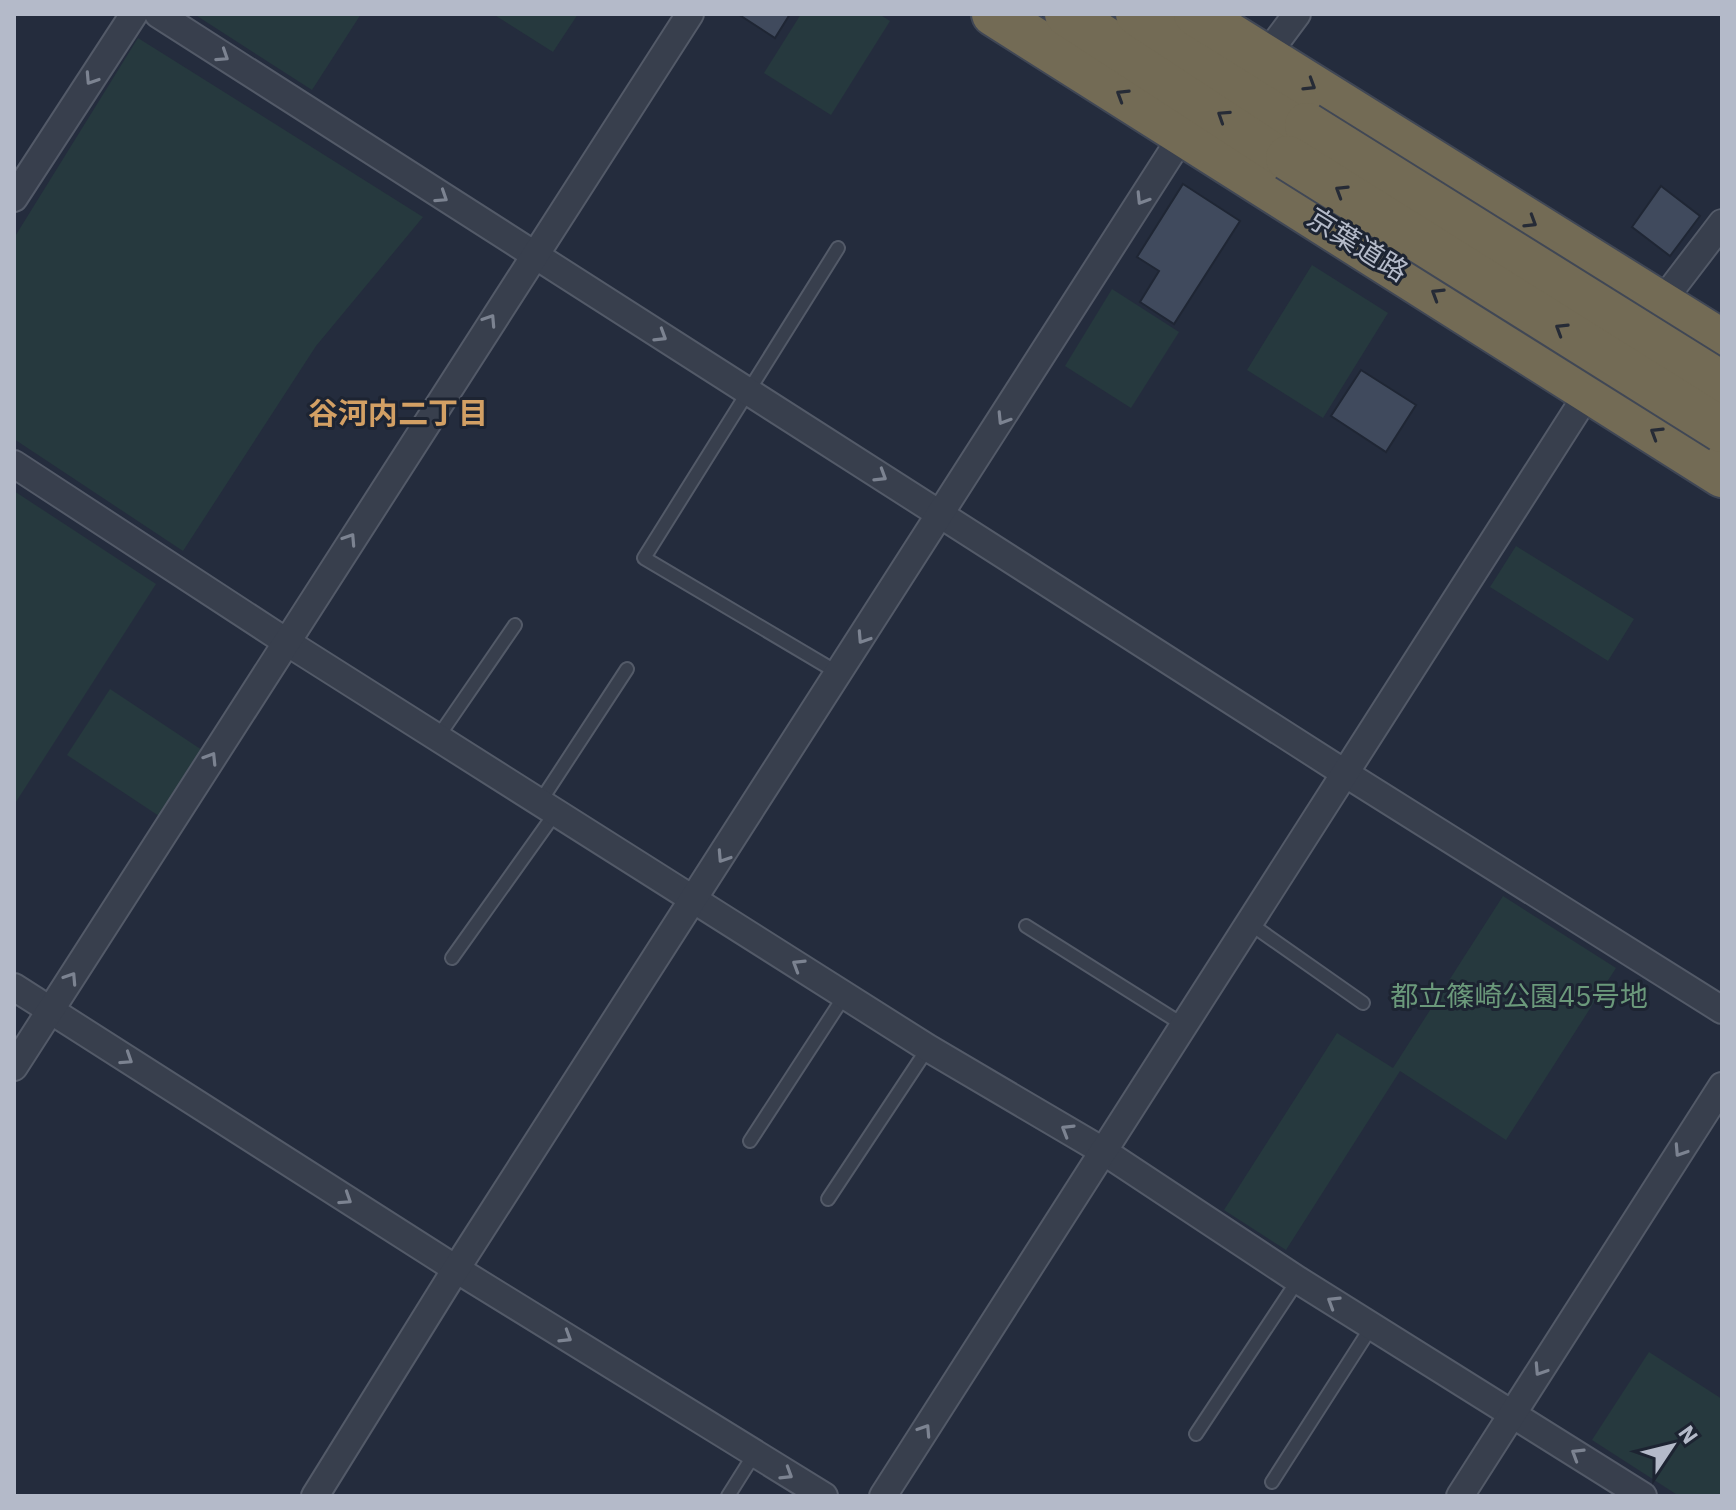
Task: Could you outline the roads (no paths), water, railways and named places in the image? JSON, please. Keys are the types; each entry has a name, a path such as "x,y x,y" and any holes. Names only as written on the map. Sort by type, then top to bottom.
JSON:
{"highway":[{"name":"京葉道路","path":"994,14 1722,475"},
{"path":"1067,14 1722,384"},
{"path":"1138,14 1298,142"},
{"path":"1196,14 1722,342"},
{"name":"京葉道路","path":"1298,142 1722,430"}],"street":[{"path":"14,198 134,14"},
{"path":"158,14 1343,772 1722,1010"},
{"path":"14,1067 532,254 690,14"},
{"path":"1265,57 1297,14"},
{"path":"315,1496 456,1269 1184,133"},
{"path":"883,1496 1588,390 1662,304 1722,223"},
{"path":"14,464 285,641 928,1048 1103,1151 1298,1280 1643,1496"},
{"path":"14,987 456,1269 824,1496"},
{"path":"1460,1496 1722,1086"}],"lane":[{"path":"838,248 746,390 644,558 840,674"},
{"path":"438,737 515,625"},
{"path":"452,958 548,807 627,669"},
{"path":"1249,923 1363,1003"},
{"path":"1026,926 1185,1026"},
{"path":"750,1141 845,995"},
{"path":"828,1199 928,1048"},
{"path":"1196,1434 1298,1280"},
{"path":"1272,1482 1372,1326"},
{"path":"728,1496 755,1453"}],"district":[{"name":"谷河内二丁目","path":"398,412"}],"park label":[{"name":"都立篠崎公園45号地","path":"1519,995"}]}
